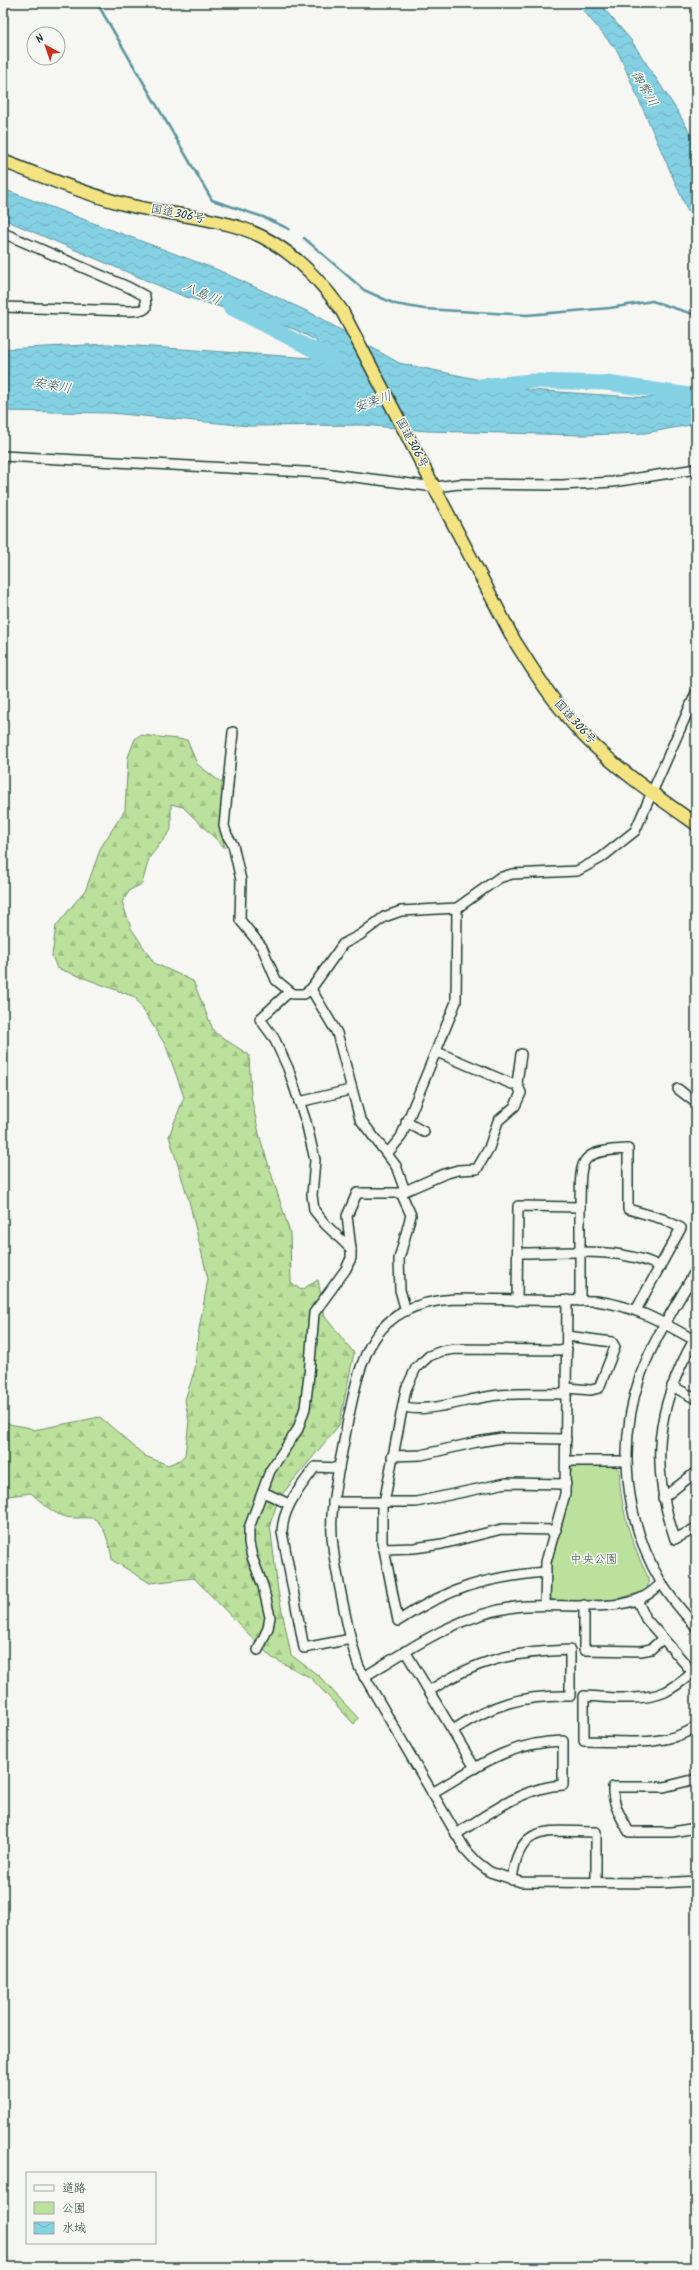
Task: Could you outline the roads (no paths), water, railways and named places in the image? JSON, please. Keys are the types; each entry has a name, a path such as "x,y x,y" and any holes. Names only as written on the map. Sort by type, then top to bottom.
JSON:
{"highway":[{"name":"国道306号","path":"3,161 76,190 121,203 242,228 285,250 313,274 342,311 433,482 514,640 532,669 559,707 588,740 651,792 696,824"}],"street":[{"path":"3,233 128,287 145,296 146,308 143,310 129,311 3,307"},
{"path":"3,456 323,472 433,482 562,485 613,482 696,469"},
{"path":"233,732 224,826 233,846 241,880 240,920 262,947 276,980 289,992 304,994 311,988 343,944 360,935 384,918 401,911 457,908 499,878 512,874 577,871 601,858 635,831 696,693"},
{"path":"387,1154 402,1137 406,1122 437,1052 456,1002 457,908"},
{"path":"311,988 337,1033 350,1090 360,1119 396,1166 411,1215 400,1259 400,1290 406,1310"},
{"path":"289,992 260,1019 279,1047 294,1084 315,1160 312,1195 314,1210 325,1224 351,1249"},
{"path":"437,1052 512,1084 516,1083"},
{"path":"258,1650 268,1628 270,1617 263,1586 249,1543 249,1528 270,1470 298,1429 305,1408 315,1308 346,1269 351,1258 347,1216 357,1193 403,1192 444,1174 458,1170 477,1169 489,1148 498,1122 518,1102 521,1093 516,1083 521,1054"},
{"path":"678,1089 696,1104"},
{"path":"299,1102 350,1090"},
{"path":"406,1122 424,1132"},
{"path":"580,1301 581,1173 587,1158 594,1152 601,1150 628,1149 628,1209 664,1219 681,1228 661,1267 636,1310"},
{"path":"517,1301 519,1253 518,1206 580,1207"},
{"path":"519,1253 628,1256 661,1267"},
{"path":"696,1270 650,1354 637,1388 630,1422 626,1461 630,1496 637,1526 648,1558 662,1583 696,1627"},
{"path":"696,1528 676,1539 663,1498 660,1475 660,1451 665,1406 672,1386 695,1340 666,1324 636,1310 610,1303 567,1300 443,1300 406,1310 378,1332 363,1358 333,1502 332,1540 350,1639 364,1677 465,1849 483,1867 496,1875 521,1882 696,1881"},
{"path":"545,1604 546,1562 562,1509 566,1484 567,1300"},
{"path":"403,1406 410,1409 422,1410 474,1398 500,1394 591,1390 599,1388 615,1347 612,1342 567,1336"},
{"path":"546,1572 508,1575 465,1586 442,1595 398,1621 382,1543 383,1503 406,1389 412,1373 423,1361 435,1353 455,1349 567,1350"},
{"path":"672,1386 696,1399"},
{"path":"392,1456 427,1454 477,1442 502,1438 566,1439"},
{"path":"567,1461 626,1461"},
{"path":"339,1468 315,1467 289,1504 282,1523 283,1541 304,1648 350,1639"},
{"path":"663,1498 696,1472"},
{"path":"333,1502 383,1503 436,1500 469,1490 506,1484 566,1484"},
{"path":"263,1492 289,1504"},
{"path":"384,1549 442,1544 502,1529 556,1530"},
{"path":"364,1677 438,1632 466,1619 515,1607 545,1604 612,1605 637,1600 662,1583"},
{"path":"637,1600 646,1619 694,1674 672,1688 655,1695 641,1697 584,1696 584,1741 660,1741 696,1727"},
{"path":"584,1605 584,1650 641,1652 651,1649 662,1639"},
{"path":"429,1691 461,1672 486,1661 514,1654 570,1650 570,1696 542,1696 509,1702 480,1713 453,1730"},
{"path":"406,1651 475,1768"},
{"path":"432,1793 495,1756 523,1745 544,1741 563,1741 563,1785 546,1786 523,1794 456,1834"},
{"path":"696,1779 664,1787 613,1787 614,1801 629,1832 667,1832 696,1828"},
{"path":"512,1880 517,1854 523,1845 533,1836 549,1831 599,1832 596,1882"}],"water":[{"name":"御幣川","path":"577,3 599,3 631,40 678,112 696,143 696,230 618,52"},
{"path":"3,189 218,270 311,313 399,363 529,390 649,398 696,388 696,424 645,433 583,435 427,431 363,425 250,426 110,413 3,411 3,349 108,344 312,358 317,341 294,329 183,296 3,219"}],"waterway":[{"path":"97,3 212,200 263,217 289,229"},
{"path":"304,238 364,290 395,304 424,309 527,315 610,308 652,301 696,315"},
{"name":"八島川","path":"230,307 333,360"},
{"name":"安楽川","path":"480,386 531,381 607,383 696,396"}],"park label":[{"name":"中央公園","path":"594,1559"}]}
